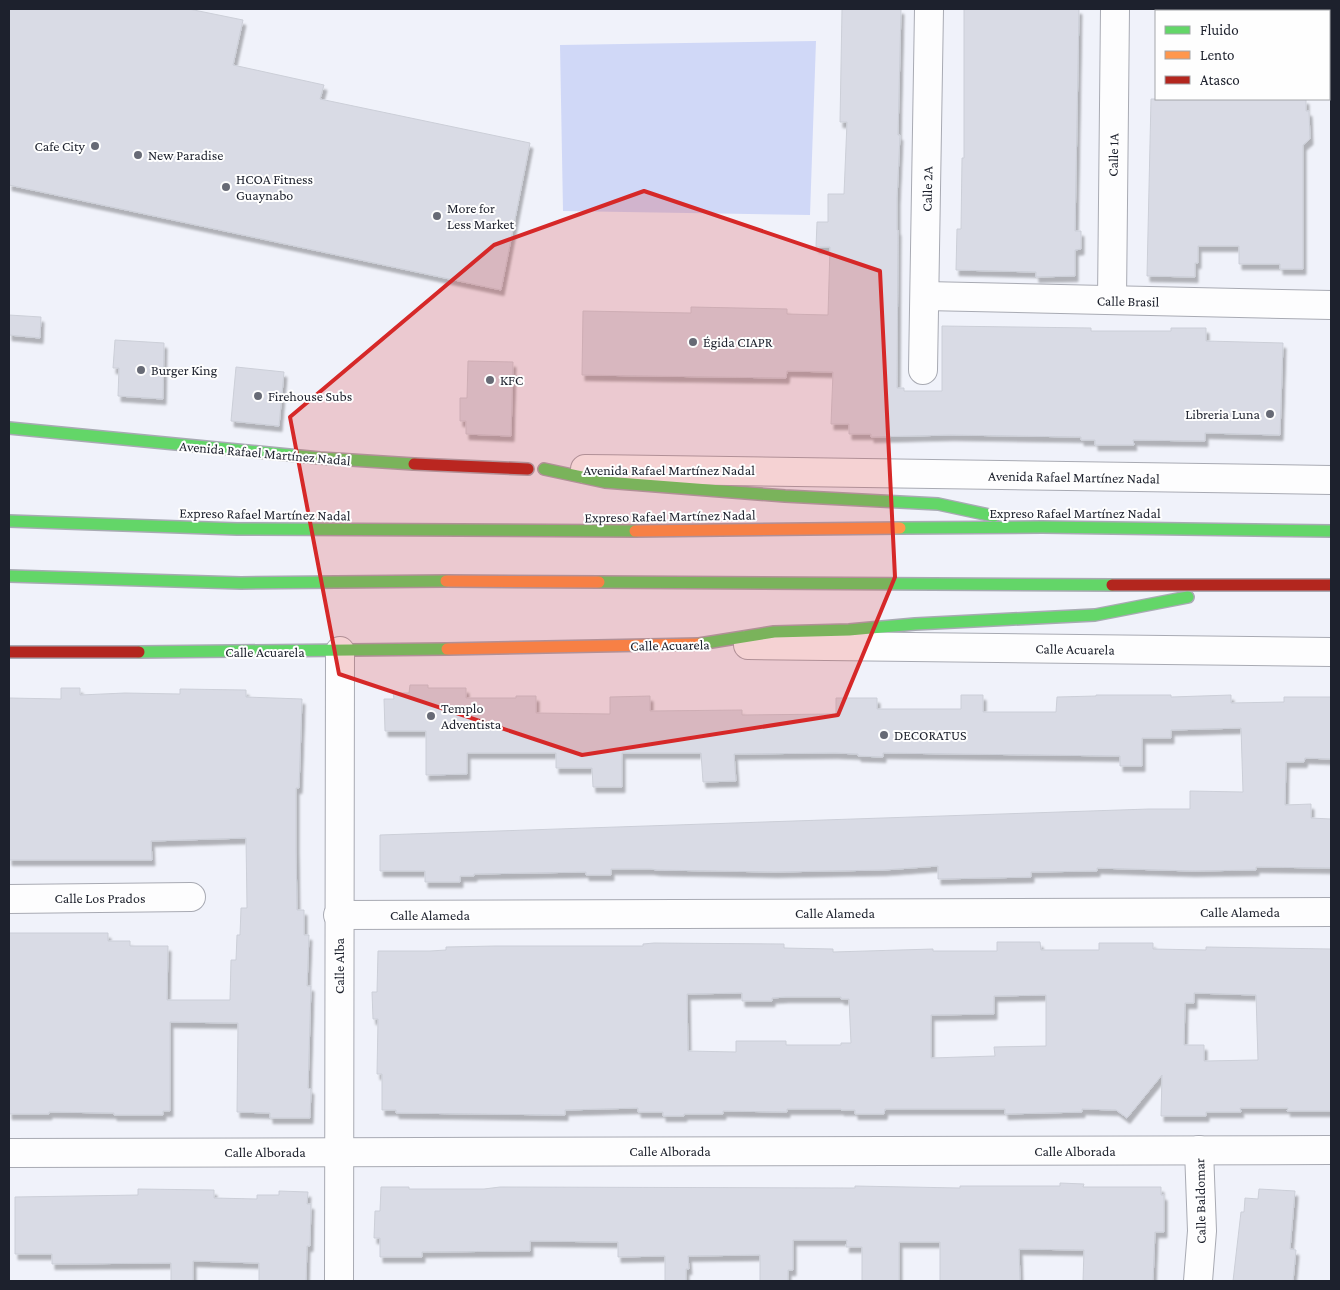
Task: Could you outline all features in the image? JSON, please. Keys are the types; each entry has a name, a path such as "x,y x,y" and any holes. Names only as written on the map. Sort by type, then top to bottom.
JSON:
{"main road":[{"name":"Avenida Rafael Martínez Nadal","path":"9,428 320,458 388,463 536,469"},
{"path":"536,469 605,482 785,496 938,504 1042,526"},
{"name":"Expreso Rafael Martínez Nadal","path":"9,521 237,530 557,532 1042,526 1331,531"},
{"path":"9,576 241,583 456,581 860,585 1331,585"},
{"path":"699,644 774,632 849,630 915,624 1095,615 1256,584"},
{"name":"Calle Acuarela","path":"9,652 340,651 699,644"}],"street":[{"name":"Calle 2A","path":"923,370 929,9"},
{"name":"Calle 1A","path":"1112,300 1115,9"},
{"name":"Calle Brasil","path":"925,296 1331,305"},
{"name":"Avenida Rafael Martínez Nadal","path":"536,469 744,470 1331,480"},
{"name":"Calle Acuarela","path":"699,644 1331,652"},
{"name":"Calle Alba","path":"339,1281 338,915 340,651"},
{"name":"Calle Los Prados","path":"9,899 191,897"},
{"name":"Calle Alameda","path":"338,915 1331,912"},
{"name":"Calle Baldomar","path":"1198,1281 1202,1231 1199,1150"},
{"name":"Calle Alborada","path":"9,1153 1331,1150"}],"highlighted area":[{"path":"644,191 880,271 895,577 838,715 582,755 339,674 290,417 494,245"}],"shaded area":[{"path":"816,41 810,215 563,211 560,45"}],"building":[{"path":"9,9 189,9 243,20 233,65 324,85 320,99 530,143 501,290 9,185"},
{"path":"842,9 901,9 898,135 900,135 897,199 897,388 904,388 904,391 942,391 942,326 1091,328 1091,331 1171,331 1171,328 1206,328 1206,341 1283,343 1280,435 1205,433 1205,441 1133,440 1134,445 1095,445 1095,440 1081,440 1081,437 951,435 871,437 871,434 849,434 849,424 831,424 833,372 787,371 786,378 582,375 583,311 691,313 691,307 787,309 787,314 828,315 830,247 816,247 817,222 828,222 828,194 844,194 847,122 840,122"},
{"path":"964,9 1079,9 1075,231 1081,231 1081,249 1075,250 1075,276 1036,277 1036,272 956,270 957,229 961,229 962,158 964,158"},
{"path":"1151,99 1306,100 1306,111 1309,111 1310,139 1303,145 1303,269 1280,269 1280,264 1239,264 1239,246 1198,246 1198,263 1195,263 1195,277 1147,276"},
{"path":"9,315 41,317 40,338 9,335"},
{"name":"Burger King","path":"115,340 164,343 163,399 118,396 119,368 113,368"},
{"name":"KFC","path":"468,361 513,362 511,436 466,434 466,421 460,421 460,398 467,398"},
{"name":"Firehouse Subs","path":"236,367 284,372 279,426 231,421"},
{"path":"410,685 428,685 428,688 466,688 466,698 536,696 536,713 610,714 610,697 650,696 650,711 742,710 742,715 836,714 836,698 877,698 877,709 961,709 961,695 983,695 983,712 1056,712 1057,697 1096,695 1171,695 1171,697 1231,695 1231,703 1284,702 1284,697 1331,697 1331,759 1305,758 1304,762 1286,762 1285,805 1311,804 1311,818 1331,819 1331,868 1256,867 1256,870 1192,871 1097,868 1097,871 1031,872 1031,877 938,879 938,866 884,870 775,872 611,869 611,875 586,875 586,872 474,874 474,876 460,876 460,882 425,882 425,871 380,871 380,835 1190,809 1190,791 1243,792 1241,728 1171,730 1171,738 1142,738 1142,766 1120,766 1120,756 883,753 883,757 835,753 734,754 736,781 703,782 701,753 622,753 622,787 593,787 592,768 556,768 556,753 467,753 467,774 426,775 426,731 385,731 384,699 394,699 393,693 409,693"},
{"path":"61,688 80,688 80,695 125,693 180,694 180,689 246,690 246,697 302,699 299,788 296,788 297,910 304,910 304,935 309,935 307,986 311,986 308,1088 311,1089 310,1118 270,1118 270,1113 237,1112 238,1023 170,1022 170,1111 163,1111 163,1115 49,1112 49,1114 9,1114 9,933 108,933 108,941 130,941 130,946 168,946 167,1000 230,1000 231,960 236,960 237,935 240,935 241,908 247,908 246,838 151,841 152,860 9,860 9,698 61,699"},
{"path":"997,942 1040,942 1041,950 1099,950 1099,943 1153,943 1153,949 1206,950 1206,947 1331,949 1331,1111 1287,1111 1288,1108 1240,1108 1241,1112 1206,1112 1206,1116 1161,1116 1162,1075 1127,1118 1116,1110 1082,1109 1082,1112 1005,1114 1005,1109 885,1109 884,1114 855,1114 855,1110 787,1109 787,1112 723,1111 723,1114 684,1114 684,1116 663,1116 663,1112 638,1112 638,1108 565,1110 565,1115 396,1113 396,1110 382,1110 382,1074 377,1074 378,1019 373,1019 372,992 377,992 378,951 430,951 446,950 446,947 495,946 643,946 643,944 654,943 784,944 784,948 833,949 833,952 933,949 933,951 997,951","holes":["742,993 742,1001 772,1001 772,998 786,997 841,997 841,999 849,999 851,1043 841,1043 841,1045 786,1045 786,1041 736,1041 736,1052 688,1051 687,994","1194,993 1256,995 1258,1060 1204,1061 1204,1045 1184,1045 1185,1003 1194,1003","1046,995 1046,1046 994,1047 995,1056 931,1058 931,1015 994,1014 994,996"]},
{"path":"1060,1183 1084,1184 1083,1187 1161,1187 1161,1195 1164,1195 1164,1232 1155,1232 1153,1281 1083,1281 1084,1250 1019,1249 1020,1281 940,1281 940,1242 899,1242 899,1281 862,1281 862,1247 846,1247 847,1240 793,1240 793,1270 788,1270 788,1281 760,1281 760,1255 688,1256 689,1269 686,1269 686,1281 665,1281 665,1256 618,1257 618,1242 530,1241 530,1251 422,1252 422,1257 380,1257 380,1238 374,1238 375,1211 380,1211 381,1187 409,1187 409,1189 484,1189 500,1187 855,1188 855,1186 960,1188 960,1186 1060,1186"},
{"path":"138,1189 214,1190 214,1198 257,1199 257,1195 279,1195 279,1191 308,1192 307,1204 311,1204 310,1246 307,1246 306,1281 259,1281 259,1263 193,1261 193,1281 171,1281 171,1263 52,1264 52,1254 15,1254 15,1197 138,1195"},
{"path":"1259,1189 1295,1191 1290,1249 1296,1250 1293,1281 1233,1281 1241,1212 1244,1212 1245,1198 1258,1199"}],"traffic: fast":[{"path":"9,428 320,458 414,464"},
{"path":"544,469 605,482 785,496 938,504 994,516"},
{"path":"9,521 237,529 635,531"},
{"path":"900,528 1042,527 1331,531"},
{"path":"9,576 241,583 446,581"},
{"path":"599,582 1112,585"},
{"path":"699,644 774,632 849,630 915,624 1095,615 1188,597"},
{"path":"139,652 447,649"}],"traffic: slow":[{"path":"635,531 900,528"},
{"path":"446,581 599,582"},
{"path":"447,649 699,644"}],"traffic: jam":[{"path":"414,464 528,469"},
{"path":"1112,585 1331,585"},
{"path":"9,652 139,652"}],"place":[{"name":"Cafe City","path":"95,146"},
{"name":"New Paradise","path":"138,155"},
{"name":"HCOA Fitness Guaynabo","path":"226,187"},
{"name":"More for Less Market","path":"437,216"},
{"name":"Égida CIAPR","path":"693,342"},
{"name":"Burger King","path":"141,370"},
{"name":"KFC","path":"490,380"},
{"name":"Firehouse Subs","path":"258,396"},
{"name":"Libreria Luna","path":"1270,414"},
{"name":"Templo Adventista","path":"431,716"},
{"name":"DECORATUS","path":"884,735"}]}
